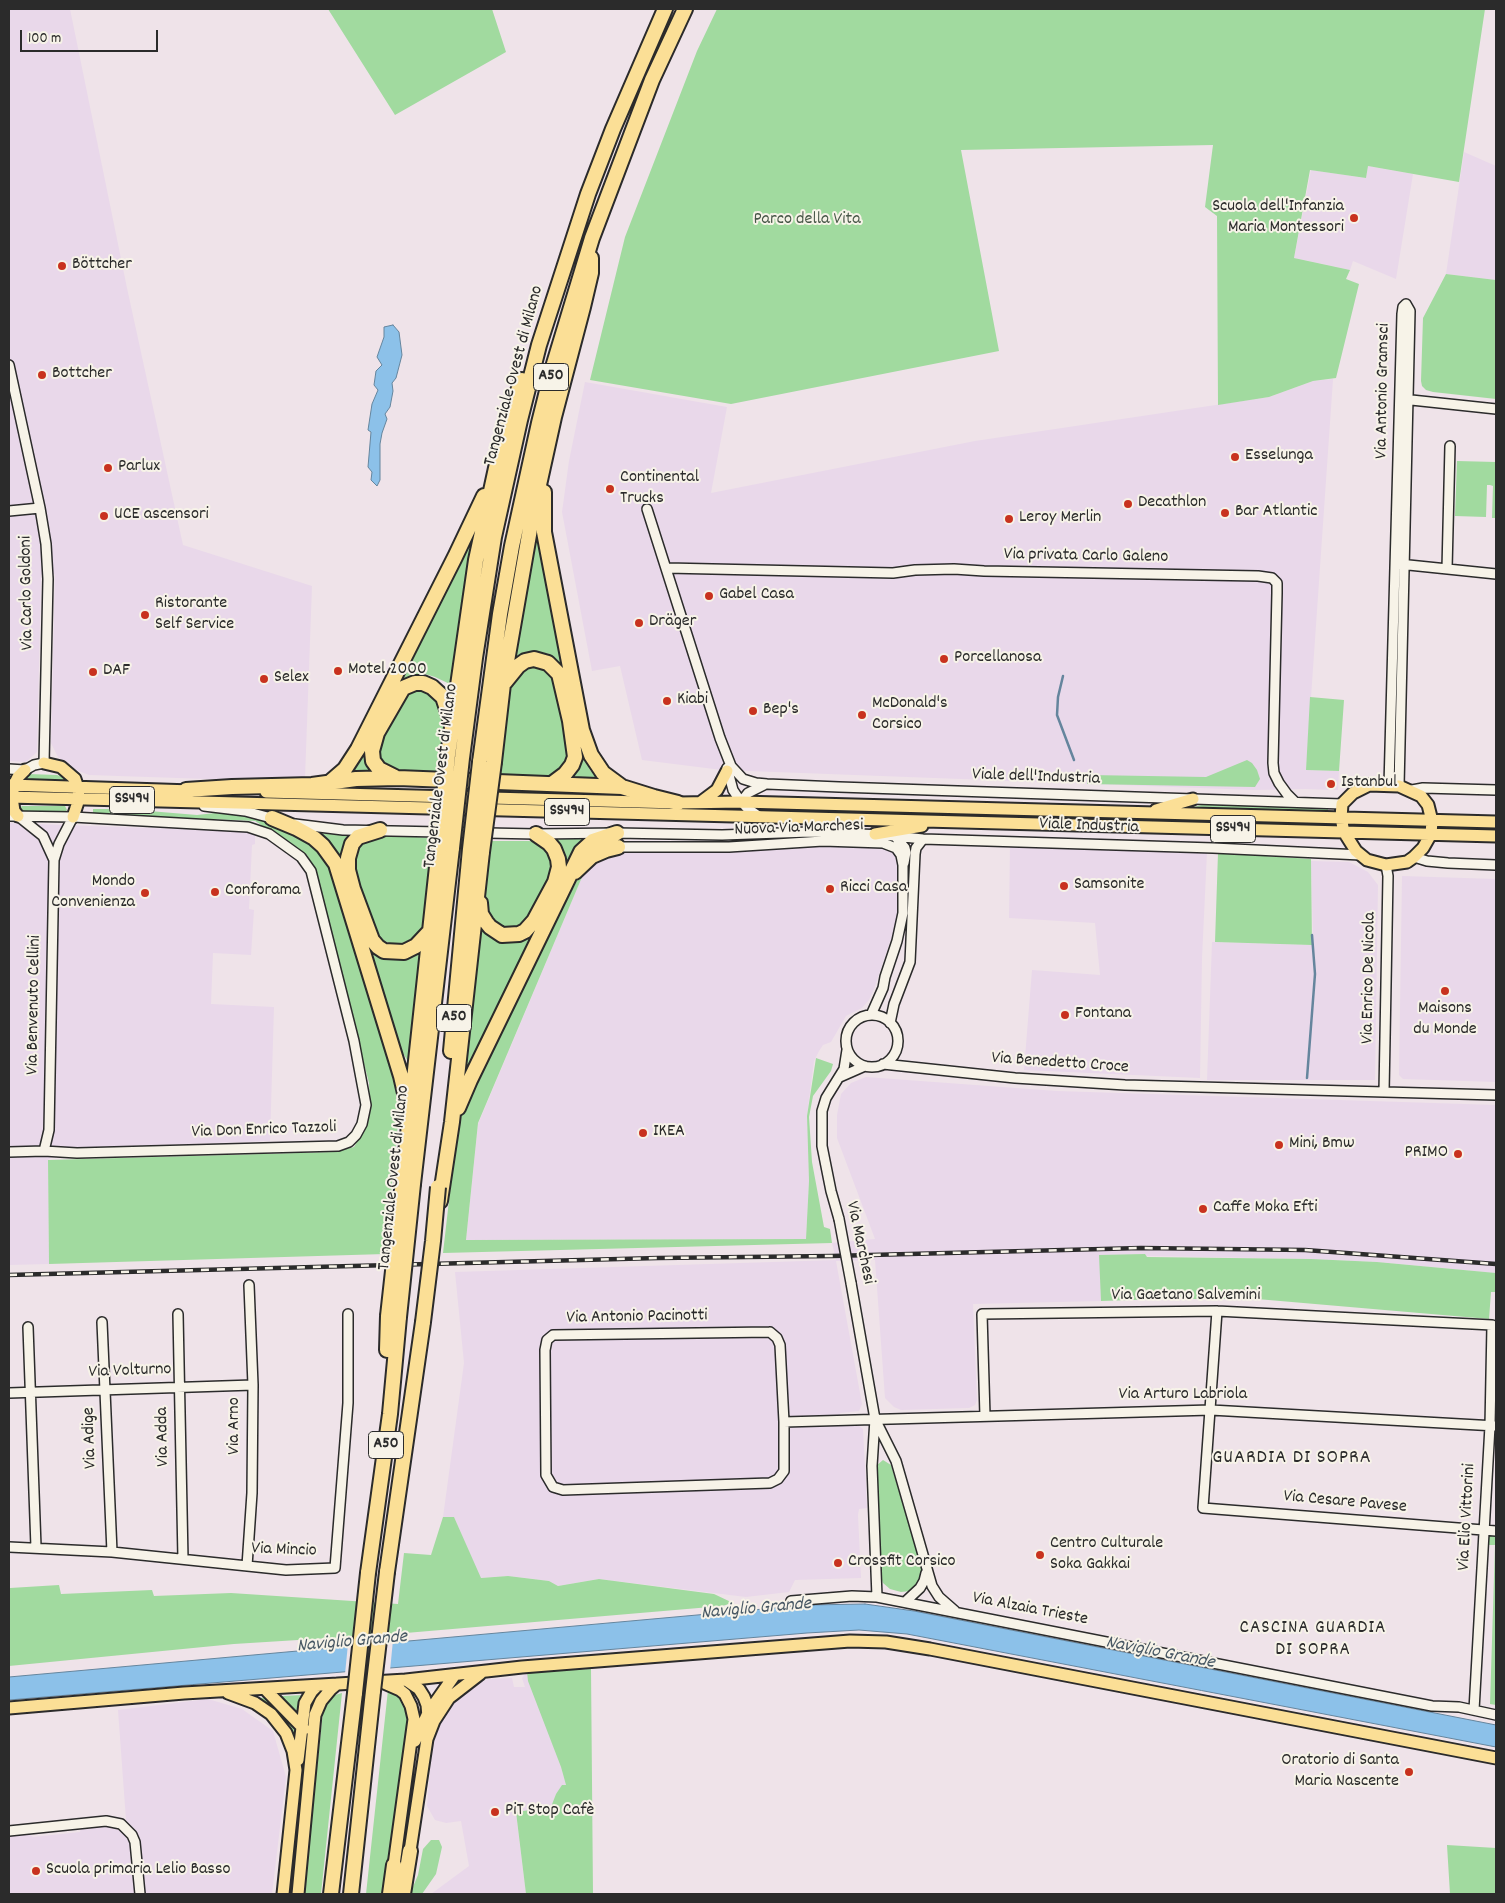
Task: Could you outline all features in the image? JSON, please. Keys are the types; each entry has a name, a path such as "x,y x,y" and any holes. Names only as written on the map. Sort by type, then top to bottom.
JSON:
{"highway":[{"name":"Tangenziale Ovest di Milano","path":"453,752 479,629 494,537 539,345 591,184 665,9"},
{"name":"Tangenziale Ovest di Milano","path":"377,1686 387,1572 434,1241 476,851 480,762 500,614 525,482 553,367 592,238 652,80 685,9"},
{"path":"536,834 554,849 558,859 559,867 555,882 541,911 530,926 525,931 516,935 505,936 488,925 482,916 478,891 476,851 494,762 503,684 533,512 554,417 584,307 591,273 592,238"},
{"path":"408,1182 409,1129 431,930 446,848 453,752 476,560 496,468 515,399 527,368 539,345"},
{"path":"554,417 543,497 544,532 584,737 598,768 608,778 622,787 654,798 678,802"},
{"path":"329,782 345,769 358,749 455,557 496,468"},
{"path":"503,684 518,666 534,659 548,663 559,674 570,721 575,757 570,769 553,783"},
{"path":"398,778 379,769 373,762 372,750 377,733 398,694 405,686 415,682 426,684 441,695 451,722 453,752"},
{"path":"186,796 232,787 298,786 356,778 553,783 622,787"},
{"path":"272,818 301,830 314,838 323,846 336,864 401,1076 409,1129"},
{"path":"380,830 358,837 352,844 348,858 348,870 353,889 372,940 384,951 404,952 416,946 431,930"},
{"path":"452,1122 470,1080 579,856 585,846 593,841 617,840"},
{"name":"Tangenziale Ovest di Milano","path":"408,1182 446,848"},
{"path":"440,1187 452,1122 478,891"},
{"name":"A50","path":"331,1894 368,1573 390,1414 386,1370 408,1182"},
{"name":"A50","path":"351,1894 377,1686"},
{"path":"403,1894 410,1851"},
{"path":"390,1894 394,1865"}],"main road":[{"path":"44,763 61,767 75,779 79,793 73,817"},
{"path":"13,816 11,791 18,777 25,770"},
{"path":"701,802 717,790 727,772"},
{"path":"1369,786 1394,786 1412,790 1425,800 1432,821 1431,834 1423,848 1414,857 1399,864 1386,865 1375,863 1361,856 1344,832 1341,818 1342,804 1353,792 1369,786"},
{"name":"SS494","path":"11,791 760,817 1496,836"},
{"name":"SS494","path":"186,796 741,802 1496,822"},
{"path":"1147,813 1193,799"},
{"path":"875,834 949,822"},
{"path":"377,1686 406,1680 522,1667 824,1642 886,1642 1096,1680 1496,1758"},
{"path":"427,1739 434,1721 449,1698 481,1673"},
{"path":"410,1751 428,1713 454,1676"},
{"path":"406,1680 419,1689 427,1705 428,1713 427,1739 410,1851"},
{"path":"298,1894 316,1715 318,1707 327,1693 337,1684"},
{"path":"9,1708 219,1691 337,1684 377,1686 400,1690 411,1706 414,1727 394,1865"},
{"path":"284,1894 296,1770 305,1703 317,1686"},
{"path":"264,1689 302,1726 313,1740"},
{"path":"219,1691 236,1695 255,1703 278,1721 290,1743 296,1770"}],"street":[{"name":"Via Antonio Gramsci","path":"1394,786 1404,399 1410,311 1406,304 1403,307 1402,314 1404,399"},
{"name":"Via Carlo Goldoni","path":"9,365 46,544 48,579 44,763"},
{"path":"1404,399 1496,409"},
{"path":"1447,569 1450,446"},
{"path":"9,511 40,508"},
{"path":"647,509 727,758 727,772 733,790 741,802 760,817"},
{"path":"1400,564 1496,574"},
{"name":"Via privata Carlo Galeno","path":"667,568 894,573 915,570 954,569 1251,576 1274,580 1277,583 1274,773 1287,794 1300,802"},
{"name":"Viale dell'Industria","path":"727,758 739,776 748,781 767,784 1300,802"},
{"path":"9,769 25,770 34,765 44,763"},
{"path":"741,802 752,791 767,784"},
{"path":"1412,790 1423,788 1496,790"},
{"path":"186,796 245,812 322,828 536,834 617,840"},
{"path":"1300,802 1342,804"},
{"path":"13,816 73,817 59,844 54,860"},
{"path":"13,816 43,836 54,860"},
{"name":"Via Don Enrico Tazzoli","path":"9,1152 44,1150 77,1153 334,1146 347,1143 356,1136 365,1113 364,1093 354,1041 311,871 302,857 262,831 248,827 73,817"},
{"name":"Viale Industria","path":"617,840 810,832 875,834 923,839 1303,852 1361,856"},
{"path":"871,1015 880,997 897,941 903,913 904,865 906,856 905,848 894,836"},
{"path":"890,1023 894,1004 910,962 914,854 923,839"},
{"name":"Nuova Via Marchesi","path":"617,840 729,847 811,841 882,844 896,848 901,855 904,865"},
{"path":"1414,857 1448,864 1496,865"},
{"name":"Via Benvenuto Cellini","path":"44,1150 49,1130 54,860"},
{"name":"Via Enrico De Nicola","path":"1384,1092 1388,876 1386,865"},
{"path":"871,1015 878,1016 890,1023 897,1035 896,1050 889,1061 871,1067 857,1062 848,1050 846,1038 850,1027 859,1018 871,1015"},
{"name":"Via Marchesi","path":"848,1050 844,1069 826,1098 822,1110 822,1126 826,1168 839,1219 875,1419 872,1466 877,1597"},
{"path":"896,1050 904,1062 915,1067"},
{"name":"Via Benedetto Croce","path":"883,1064 1025,1078 1125,1085 1384,1092"},
{"path":"840,1077 865,1066"},
{"path":"1384,1092 1496,1095"},
{"name":"Via Arno","path":"247,1566 252,1493 250,1286"},
{"path":"1211,1410 1217,1311"},
{"name":"Via Gaetano Salvemini","path":"985,1416 982,1314 1217,1311 1492,1325"},
{"name":"Via Adda","path":"178,1314 183,1559"},
{"name":"Via Mincio","path":"9,1547 112,1552 286,1570 334,1568 348,1403 348,1314"},
{"name":"Via Adige","path":"102,1322 112,1552"},
{"name":"Via Elio Vittorini","path":"1474,1710 1484,1531 1493,1426 1492,1325"},
{"path":"28,1327 36,1548"},
{"name":"Via Antonio Pacinotti","path":"770,1332 777,1338 780,1345 784,1422 784,1471 778,1479 770,1483 558,1489 553,1487 546,1475 545,1350 547,1340 553,1335 770,1332"},
{"name":"Via Volturno","path":"9,1393 252,1384"},
{"name":"Via Arturo Labriola","path":"875,1419 1211,1410 1493,1426"},
{"name":"Via Cesare Pavese","path":"1211,1410 1203,1508 1496,1531"},
{"path":"784,1422 875,1419"},
{"name":"Via Marchesi","path":"875,1419 896,1460 926,1572 939,1597 957,1612"},
{"path":"905,1602 920,1588 924,1582 926,1572"},
{"name":"Via Alzaia Trieste","path":"791,1601 852,1596 877,1597 1432,1706 1474,1710 1496,1715"},
{"path":"9,1831 106,1821 121,1824 132,1835 135,1842 140,1894"},
{"path":"292,1894 300,1880"}],"shaded area":[{"path":"9,9 70,9 127,288 183,545 312,586 305,778 266,781 89,775 68,767 58,757 51,743 55,574 41,575 37,752 26,762 9,761"},
{"path":"1464,152 1496,166 1496,280 1446,274"},
{"name":"Scuola dell'Infanzia Maria Montessori","path":"1368,166 1413,174 1396,279 1353,261 1350,270 1294,258 1311,170 1366,178"},
{"path":"1333,379 1306,770 1339,771 1338,790 1253,790 722,770 642,760 620,666 592,671 562,512 569,461 585,382 727,407 711,493 975,441 1269,397 1313,381"},
{"path":"9,823 255,832 255,844 252,845 249,909 254,910 251,955 213,953 211,1004 274,1007 270,1141 64,1148 48,1160 49,1264 9,1265"},
{"path":"784,845 888,847 896,855 898,868 899,908 897,921 874,989 869,1000 862,1008 846,1016 831,1042 823,1045 814,1061 807,1116 809,1181 806,1239 466,1240 478,1124 585,870 623,849"},
{"path":"1010,845 1207,852 1202,958 1200,1078 1024,1070 1032,970 1100,975 1095,923 1009,918"},
{"path":"1311,861 1349,862 1368,872 1378,885 1375,1080 1307,1080 1316,974"},
{"path":"1402,876 1496,879 1496,1082 1403,1079 1399,1075"},
{"path":"1212,942 1312,945 1314,974 1306,1080 1207,1080"},
{"path":"866,1077 1057,1091 1496,1105 1496,1273 1377,1262 1311,1259 1100,1255 1101,1301 973,1304 977,1400 975,1405 969,1408 901,1410 894,1407 885,1398 875,1260 836,1261 862,1404 859,1411 840,1413 842,1426 859,1426 863,1429 867,1508 859,1509 858,1515 861,1578 795,1580 789,1592 746,1597 599,1579 558,1586 549,1581 508,1576 480,1578 454,1517 443,1517 464,1363 455,1272 836,1260 832,1243 875,1239 837,1138 837,1115 841,1094 851,1083"},
{"path":"527,1672 566,1785 556,1794 552,1807 516,1813 526,1894 431,1894 469,1866 461,1821 446,1823 435,1820 427,1806 432,1744 440,1722 453,1703 475,1685 488,1679 512,1678 514,1687 525,1687 522,1678"},
{"path":"208,1699 242,1709 273,1731 286,1777 272,1894 143,1894 137,1839 126,1820 118,1710"},
{"path":"111,1825 122,1828 131,1839 136,1894 9,1894 9,1835 29,1834 33,1837 80,1832 81,1827"}],"green space":[{"path":"328,9 492,9 506,52 395,115"},
{"name":"Parco della Vita","path":"717,9 1485,9 1459,182 1368,166 1366,178 1310,170 1294,258 1350,270 1346,279 1359,284 1336,378 1313,381 1269,397 1218,405 1217,216 1205,207 1213,145 961,150 999,351 731,404 590,380 625,237 697,51"},
{"path":"1446,274 1496,280 1496,399 1433,392 1426,390 1422,386 1423,318"},
{"path":"1457,461 1496,462 1496,518 1492,518 1493,486 1490,485 1487,485 1486,517 1455,516"},
{"path":"537,522 585,758 590,770 599,781 570,779 579,764 563,669 558,661 549,654 535,651 520,654 511,662"},
{"path":"472,534 476,536 452,685 425,674 413,675 403,680 399,684 370,739 376,774 347,772"},
{"path":"526,664 552,669 572,756 558,777 498,779 508,688"},
{"path":"409,689 432,690 448,720 440,775 400,775 379,763 377,743"},
{"path":"1310,697 1344,700 1339,771 1306,770"},
{"path":"1247,760 1257,770 1260,779 1255,787 1087,784 1087,776 1090,775 1206,777"},
{"path":"28,774 57,775 66,778 67,782 19,780"},
{"path":"1209,803 1324,806 1328,809 1328,812 1178,811"},
{"path":"22,806 65,806 67,810 64,813 21,811 19,809"},
{"path":"93,809 125,809 197,815 215,813 239,815 268,821 309,839 333,871 397,1085 400,1103 385,1254 49,1264 48,1160 334,1152 354,1147 368,1123 370,1111 369,1083 313,866 307,855 255,821 93,814"},
{"path":"319,833 350,835 345,843 343,854 373,944 422,949 409,1063 398,1045"},
{"path":"380,835 433,838 426,916 417,935 402,943 384,941 375,932 353,874 356,843"},
{"path":"551,839 584,839 467,1070 464,1068 479,923 518,937 558,882"},
{"path":"491,841 529,841 540,843 548,849 554,868 536,911 519,926 509,928 502,926 496,923 488,913 483,897"},
{"path":"1218,853 1311,859 1312,945 1215,942"},
{"path":"583,869 585,870 478,1123 466,1240 806,1239 809,1181 807,1116 816,1058 833,1064 831,1071 813,1096 809,1117 812,1162 824,1227 830,1229 832,1243 443,1253 456,1139 469,1090"},
{"path":"1145,1254 1147,1257 1311,1259 1377,1262 1496,1273 1496,1292 1491,1292 1489,1319 1257,1299 1101,1301 1099,1255"},
{"path":"883,1460 891,1465 922,1568 922,1576 917,1585 910,1591 901,1592 890,1589 883,1583 880,1575 876,1466"},
{"path":"443,1517 454,1517 481,1578 508,1576 549,1581 558,1586 599,1579 714,1594 733,1603 722,1606 394,1634 234,1644 9,1666 9,1585 10,1588 59,1585 61,1594 152,1590 154,1596 231,1593 398,1604 404,1553 431,1555"},
{"path":"1496,1533 1496,1705 1490,1704 1495,1545 1488,1545 1489,1535"},
{"path":"591,1669 593,1894 526,1894 516,1812 551,1807 562,1785 566,1785 528,1681 527,1672"},
{"path":"388,1690 401,1697 409,1713 387,1894 366,1894"},
{"path":"342,1693 321,1894 303,1894 323,1712 330,1699"},
{"path":"304,1695 298,1716 281,1698 282,1696"},
{"path":"269,1697 299,1728 296,1741 289,1728 259,1700 259,1698"},
{"path":"307,1738 295,1861 293,1860"},
{"path":"431,1840 439,1840 442,1847 436,1874 422,1894 410,1894 418,1875 423,1849"},
{"path":"1447,1845 1496,1848 1496,1894 1450,1894"}],"water":[{"path":"393,325 399,332 402,355 396,378 392,383 393,391 390,407 385,414 387,419 380,444 380,480 377,486 371,480 372,472 368,467 371,432 368,430 372,404 378,390 374,385 376,371 382,365 377,357 384,337 384,327"},
{"name":"Naviglio Grande","path":"865,1604 914,1611 1496,1725 1496,1747 907,1634 859,1630 9,1700 9,1677 808,1605"}],"pier":[{"path":"393,1640 390,1671 345,1674 348,1644"}],"waterway":[{"path":"1063,676 1058,697 1057,715 1074,760"},
{"path":"1307,1078 1315,974 1312,935"}],"railway":[{"path":"9,1275 658,1258 832,1256 1141,1248 1305,1250 1496,1264"}],"place":[{"name":"Scuola dell'Infanzia Maria Montessori","path":"1354,218"},
{"name":"Böttcher","path":"62,266"},
{"name":"Bottcher","path":"42,375"},
{"name":"Esselunga","path":"1235,457"},
{"name":"Parlux","path":"108,468"},
{"name":"Continental Trucks","path":"610,489"},
{"name":"Decathlon","path":"1128,504"},
{"name":"Bar Atlantic","path":"1225,513"},
{"name":"UCE ascensori","path":"104,516"},
{"name":"Leroy Merlin","path":"1009,519"},
{"name":"Gabel Casa","path":"709,596"},
{"name":"Ristorante Self Service","path":"145,615"},
{"name":"Dräger","path":"639,623"},
{"name":"Porcellanosa","path":"944,659"},
{"name":"Motel 2000","path":"338,671"},
{"name":"DAF","path":"93,672"},
{"name":"Selex","path":"264,679"},
{"name":"Kiabi","path":"667,701"},
{"name":"Bep's","path":"753,711"},
{"name":"McDonald's Corsico","path":"862,715"},
{"name":"Istanbul","path":"1331,784"},
{"name":"Samsonite","path":"1064,886"},
{"name":"Ricci Casa","path":"830,889"},
{"name":"Conforama","path":"215,892"},
{"name":"Mondo Convenienza","path":"145,893"},
{"name":"Maisons du Monde","path":"1445,991"},
{"name":"Fontana","path":"1065,1015"},
{"name":"IKEA","path":"643,1133"},
{"name":"Mini, Bmw","path":"1279,1145"},
{"name":"PRIMO","path":"1458,1154"},
{"name":"Caffe Moka Efti","path":"1203,1209"},
{"name":"Centro Culturale Soka Gakkai","path":"1040,1555"},
{"name":"Crossfit Corsico","path":"838,1563"},
{"name":"Oratorio di Santa Maria Nascente","path":"1409,1772"},
{"name":"PiT Stop Cafè","path":"495,1812"},
{"name":"Scuola primaria Lelio Basso","path":"36,1871"}],"district":[{"name":"GUARDIA DI SOPRA","path":"1292,1459"},
{"name":"CASCINA GUARDIA DI SOPRA","path":"1313,1640"}]}
